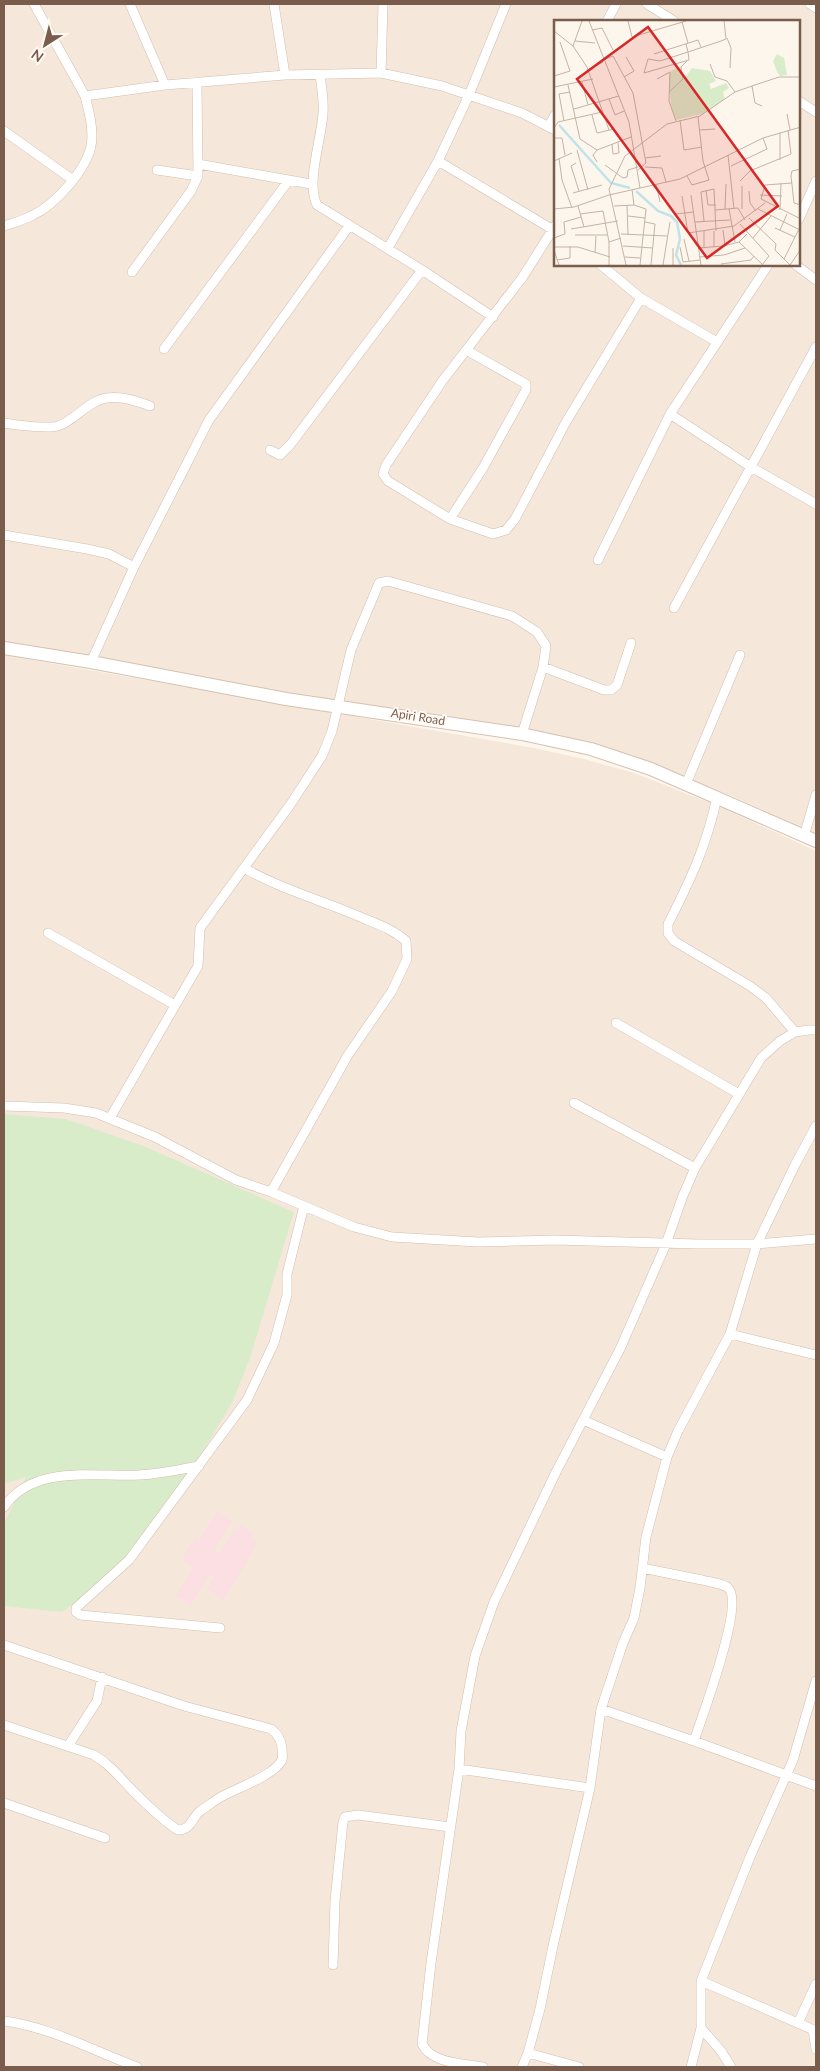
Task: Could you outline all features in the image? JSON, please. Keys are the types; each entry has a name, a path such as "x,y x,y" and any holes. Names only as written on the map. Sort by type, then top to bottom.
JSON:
{"street":[{"path":"4,226 34,215 59,196 80,170 91,146 90,112 85,96 34,4"},
{"path":"130,4 165,85"},
{"path":"274,4 285,75"},
{"path":"381,73 383,4"},
{"path":"388,248 438,161 469,95 506,4"},
{"path":"608,20 616,4"},
{"path":"648,4 672,20"},
{"path":"810,4 816,8"},
{"path":"85,96 165,85 285,75 320,76 381,73 442,86 522,112 552,128"},
{"path":"320,76 323,112 312,184 313,197 317,205 388,248 493,317"},
{"path":"132,272 191,191 198,176 197,82"},
{"path":"800,102 816,112"},
{"path":"4,131 73,180"},
{"path":"438,161 554,229 522,278 443,380 396,449 383,474 388,481 450,519 492,534 506,530 515,519 566,422 641,298"},
{"path":"198,164 312,184"},
{"path":"156,170 198,176"},
{"path":"164,349 289,180"},
{"path":"800,217 816,181"},
{"path":"91,662 134,567 209,420 349,226"},
{"path":"602,266 641,298 717,342"},
{"path":"598,560 670,414 767,266"},
{"path":"797,266 816,280"},
{"path":"270,450 280,455 290,446 422,270"},
{"path":"674,608 816,347"},
{"path":"450,519 483,468 526,390 526,384 522,381 466,350"},
{"path":"4,423 56,427 78,416 97,401 111,398 127,398 150,406"},
{"path":"670,414 751,467 816,504"},
{"path":"4,535 109,554 134,567"},
{"path":"110,1118 198,966 200,928 290,805 322,756 332,731 351,650 379,583 388,581 512,616 537,632 545,642 543,667 522,734"},
{"path":"543,667 604,690 611,690 617,685 631,643"},
{"name":"Apiri Road","path":"4,648 91,662 286,699 337,705 522,734 591,749 686,784 810,838"},
{"path":"686,784 740,655"},
{"path":"810,838 816,795"},
{"path":"717,797 710,829 694,873 668,924 668,933 674,941 750,986 766,998 794,1032"},
{"path":"244,868 263,879 396,932 406,941 407,960 392,991 348,1055 271,1192"},
{"path":"48,933 175,1005"},
{"path":"616,1023 739,1094"},
{"path":"483,2067 438,2059 425,2051 422,2044 431,1963 459,1769 461,1731 470,1677 484,1629 494,1602 524,1538 620,1349 666,1244 694,1168 761,1058 780,1041 794,1032 816,1030"},
{"path":"574,1103 694,1168"},
{"path":"4,1106 64,1108 96,1113 155,1137 236,1180 271,1192 354,1227 392,1237 478,1242 554,1240 666,1244 757,1244 816,1239"},
{"path":"522,2067 528,2053 540,2009 590,1788 601,1709 623,1642 634,1618 654,1502 667,1457 678,1431 730,1334 757,1244 816,1126"},
{"path":"220,1628 80,1615 76,1612 79,1604 129,1560 247,1400 265,1365 281,1317 287,1295 287,1274 304,1206"},
{"path":"730,1334 816,1355"},
{"path":"583,1420 667,1457"},
{"path":"4,1507 19,1489 66,1475 113,1474 137,1476 159,1474 199,1466"},
{"path":"642,1568 713,1582 728,1587 733,1593 732,1610 725,1647 694,1740"},
{"path":"4,1645 184,1706 271,1729 281,1741 282,1760 259,1778 221,1797 199,1812 189,1827 178,1830 135,1793 105,1761 94,1755 4,1725"},
{"path":"68,1746 97,1701 102,1677"},
{"path":"691,2067 701,2028 701,1982 800,1739 816,1686"},
{"path":"601,1709 694,1740 816,1786"},
{"path":"459,1769 590,1788"},
{"path":"4,1803 105,1838"},
{"path":"333,1965 335,1901 342,1822 345,1817 358,1815 450,1827"},
{"path":"701,1982 815,2030 816,2049"},
{"path":"798,2023 816,1984"},
{"path":"4,2021 52,2034 138,2067"},
{"path":"701,2028 721,2051 731,2067"},
{"path":"528,2053 579,2067"}],"shaded area":[{"path":"4,4 816,4 816,833 734,797 641,761 373,708 4,641"},
{"path":"4,655 534,748 584,759 634,773 723,808 816,851 816,2067 4,2067"},
{"path":"217,1511 232,1521 214,1551 219,1554 235,1528 237,1530 241,1525 254,1534 252,1539 258,1543 224,1600 207,1589 214,1576 210,1574 191,1605 176,1596 193,1567 182,1560 195,1537 199,1540"}],"green space":[{"path":"4,1114 66,1119 146,1147 294,1212 250,1358 233,1401 177,1495 142,1544 98,1586 62,1612 4,1606 4,1524 26,1477 4,1484"}]}
